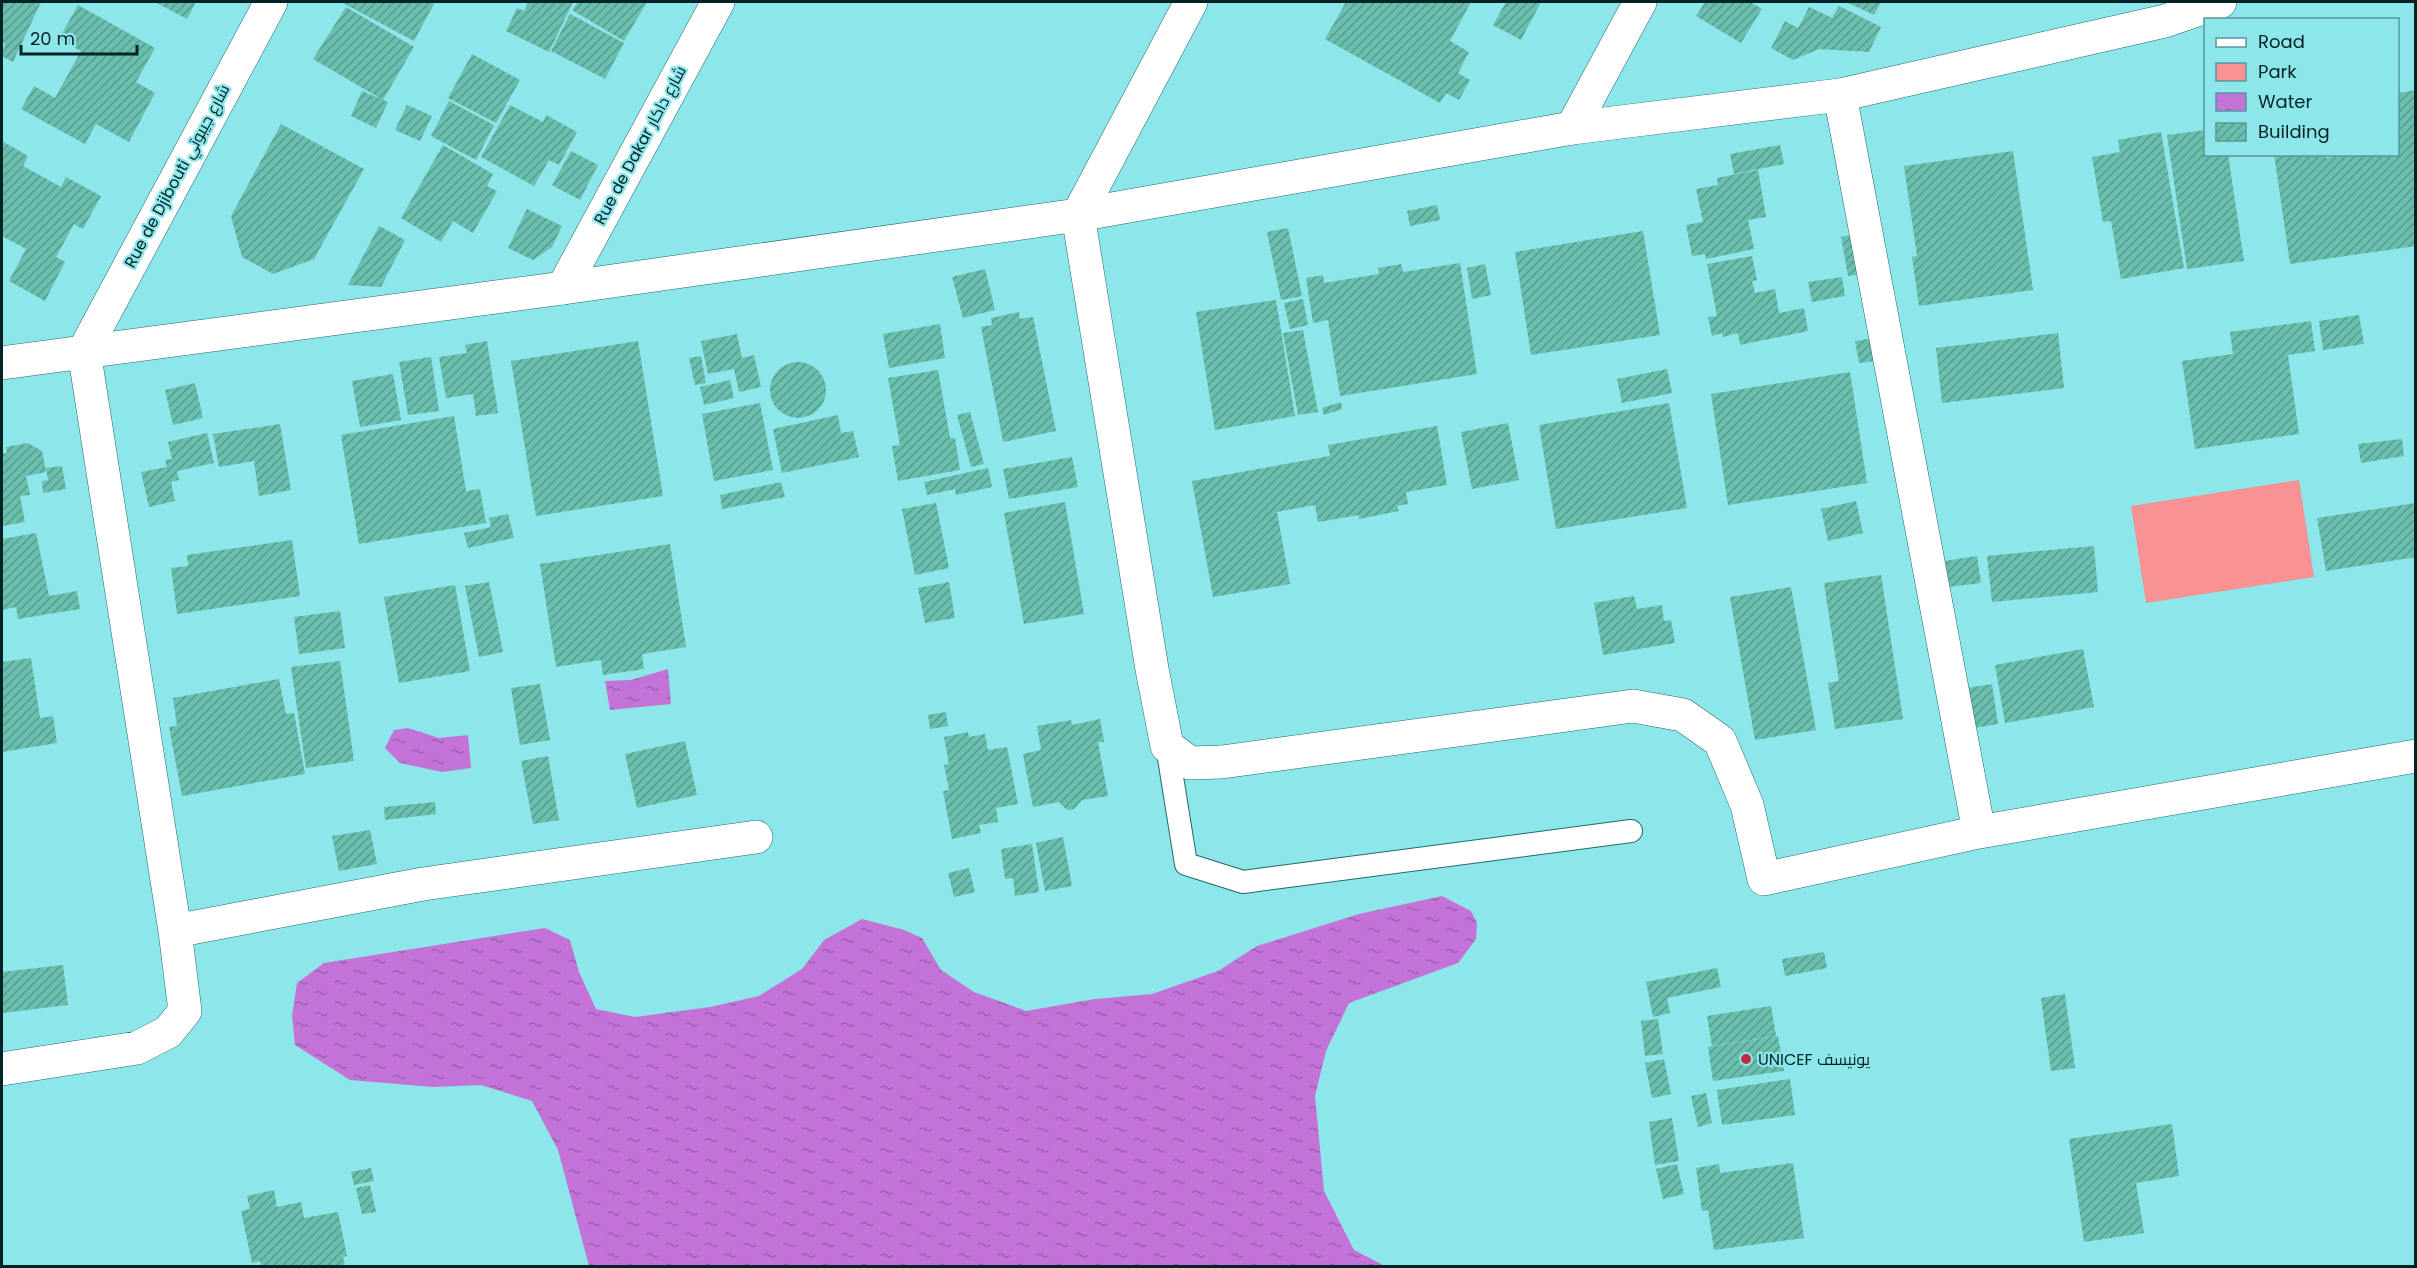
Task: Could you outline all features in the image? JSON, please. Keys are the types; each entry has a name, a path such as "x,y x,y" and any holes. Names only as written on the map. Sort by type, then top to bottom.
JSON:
{"street":[{"name":"Rue de Djibouti شارع جيبوتي","path":"84,351 271,2"},
{"name":"Rue de Dakar شارع داكار","path":"563,288 718,2"},
{"path":"1191,2 1078,215 1150,657 1167,746 1190,762 1222,762 1633,706 1683,716 1720,741 1747,805 1764,879 1978,831 2415,756"},
{"path":"1572,128 1640,2"},
{"path":"2,363 563,288 1078,215 1572,128 1840,95 2165,21 2220,2"},
{"path":"1840,95 1978,831"},
{"path":"2,1069 137,1048 168,1032 185,1011 175,931 84,351"},
{"path":"175,931 423,884 756,837"}],"lane":[{"path":"1167,746 1186,864 1243,882 1631,831"}],"green space":[{"path":"2299,480 2314,577 2146,603 2131,506"}],"water":[{"path":"668,669 671,704 610,710 605,681 631,680"},
{"path":"408,728 439,738 468,735 471,768 442,772 400,763 385,748 394,730"},
{"path":"1442,896 1471,911 1477,923 1476,939 1458,963 1349,1003 1326,1051 1315,1096 1324,1191 1354,1250 1385,1266 589,1266 558,1150 532,1101 481,1085 433,1087 350,1080 295,1045 292,1015 297,983 324,963 545,928 570,940 579,972 596,1009 635,1017 710,1007 759,996 802,969 824,940 862,919 904,930 922,938 941,970 974,992 1026,1011 1095,999 1152,994 1218,971 1257,946 1359,914"}],"building":[{"path":"2,2 41,2 13,62 2,56 5,43 2,42"},
{"path":"155,2 196,2 187,19"},
{"path":"341,2 435,2 414,41"},
{"path":"528,2 573,2 549,52 506,31 517,8 524,11"},
{"path":"578,2 647,2 624,41 572,10"},
{"path":"1346,2 1471,2 1450,41 1469,52 1458,73 1470,80 1459,100 1446,93 1440,103 1325,39"},
{"path":"1506,2 1541,2 1521,40 1493,25"},
{"path":"1705,2 1750,2 1762,9 1741,43 1696,16"},
{"path":"1846,2 1881,2 1874,15"},
{"path":"78,5 155,48 136,82 155,93 129,142 96,124 85,144 21,109 34,86 55,98 81,51 59,39"},
{"path":"1839,6 1881,27 1869,52 1819,49 1793,60 1771,48 1785,21 1798,28 1809,7 1832,18"},
{"path":"346,7 414,47 383,100 313,59"},
{"path":"570,14 624,43 605,79 551,51"},
{"path":"472,54 520,80 496,123 448,98"},
{"path":"2416,90 2416,246 2290,264 2274,156 2326,156 2326,158 2399,156 2399,93"},
{"path":"362,91 388,102 376,128 351,116"},
{"path":"449,101 494,125 476,160 431,136"},
{"path":"407,105 432,116 420,141 395,130"},
{"path":"510,105 543,122 546,115 577,132 559,165 549,160 534,186 481,157"},
{"path":"281,124 364,169 314,259 273,274 242,257 231,216"},
{"path":"2204,130 2204,156 2228,156 2244,261 2187,269 2167,135"},
{"path":"2161,132 2184,268 2121,279 2111,221 2103,222 2092,157 2120,152 2118,140"},
{"path":"2,141 28,156 23,166 61,187 66,177 101,196 83,229 74,224 56,257 65,262 45,301 9,281 26,249 2,236"},
{"path":"443,145 493,174 487,186 497,191 473,233 453,221 441,242 401,218"},
{"path":"1780,145 1784,164 1734,174 1730,154"},
{"path":"571,151 598,165 580,200 552,185"},
{"path":"2013,151 2033,290 1919,306 1912,257 1917,256 1904,166"},
{"path":"1758,170 1766,217 1748,220 1754,249 1706,259 1705,254 1692,256 1686,225 1703,222 1696,189 1718,185 1717,178"},
{"path":"1437,205 1440,220 1410,226 1407,211"},
{"path":"527,209 562,226 552,247 533,260 508,248"},
{"path":"379,226 405,240 381,287 348,285"},
{"path":"1288,228 1302,296 1281,300 1267,232"},
{"path":"1643,231 1660,335 1531,355 1515,252"},
{"path":"1855,234 1863,274 1848,276 1841,237"},
{"path":"1752,256 1757,280 1752,281 1755,293 1775,289 1779,313 1804,308 1808,331 1740,345 1738,333 1723,337 1722,333 1712,336 1708,317 1717,316 1707,264"},
{"path":"1460,263 1477,374 1340,396 1328,320 1313,323 1306,278 1323,275 1324,283 1379,274 1378,268 1401,264 1403,272"},
{"path":"1485,264 1491,295 1472,299 1467,268"},
{"path":"985,269 995,310 963,318 952,277"},
{"path":"1842,277 1845,296 1812,302 1808,282"},
{"path":"1303,299 1308,325 1290,329 1284,303"},
{"path":"1276,300 1295,416 1215,430 1196,312"},
{"path":"1019,312 1020,319 1033,317 1056,431 1003,442 981,327 992,325 991,318"},
{"path":"2359,315 2364,344 2323,350 2319,321"},
{"path":"2311,321 2315,351 2288,355 2299,434 2195,449 2182,361 2233,354 2230,332"},
{"path":"940,324 945,358 889,368 883,334"},
{"path":"1303,330 1318,412 1298,415 1283,333"},
{"path":"2058,333 2064,388 1942,403 1936,348"},
{"path":"737,334 742,358 754,355 761,387 739,392 734,369 708,374 701,341"},
{"path":"1881,337 1885,360 1859,363 1855,341"},
{"path":"487,341 498,413 476,416 473,394 446,398 439,357 467,353 465,345"},
{"path":"638,341 663,496 536,516 511,361"},
{"path":"701,356 706,383 695,385 689,358"},
{"path":"431,357 439,411 408,415 399,362"},
{"path":"792,362 804,362 818,370 826,384 824,401 818,410 804,418 792,418 775,406 770,396 770,384 782,367"},
{"path":"1667,369 1672,393 1622,403 1617,379"},
{"path":"938,370 950,438 955,438 960,470 898,481 892,446 900,445 888,378"},
{"path":"1850,372 1867,483 1728,505 1711,394"},
{"path":"393,374 401,420 360,427 352,381"},
{"path":"730,380 734,398 704,405 700,387"},
{"path":"195,383 203,418 173,425 165,390"},
{"path":"1341,402 1342,409 1324,415 1322,408"},
{"path":"760,403 773,470 714,481 702,414"},
{"path":"1669,403 1687,508 1556,529 1539,425"},
{"path":"970,412 984,464 971,467 957,415"},
{"path":"838,415 841,433 853,431 859,457 782,473 773,429"},
{"path":"454,416 466,491 480,489 486,523 359,544 341,435"},
{"path":"1508,423 1519,480 1472,489 1461,432"},
{"path":"280,424 291,490 259,496 254,461 219,467 213,434"},
{"path":"1437,426 1447,485 1406,492 1408,504 1397,506 1399,511 1359,519 1359,515 1318,522 1315,505 1277,512 1290,584 1213,597 1192,481 1330,456 1328,445"},
{"path":"207,433 214,463 177,471 179,480 171,482 175,501 149,507 141,472 167,467 165,460 172,459 168,442"},
{"path":"2402,439 2404,456 2361,463 2358,444"},
{"path":"28,443 42,451 46,472 26,476 30,495 20,496 25,522 2,526 2,454 7,453 6,447"},
{"path":"1072,457 1078,487 1009,499 1003,469"},
{"path":"62,466 66,489 43,493 42,481 48,480 46,468"},
{"path":"988,468 992,487 956,495 955,489 927,495 924,482"},
{"path":"781,482 785,497 722,509 720,495"},
{"path":"1856,501 1863,533 1828,541 1821,509"},
{"path":"1065,502 1084,614 1024,624 1004,513"},
{"path":"936,503 949,568 915,575 902,509"},
{"path":"2416,503 2416,557 2326,571 2317,518"},
{"path":"508,514 514,538 468,548 464,533 491,527 489,518"},
{"path":"36,533 49,596 77,591 80,609 18,619 16,607 2,610 2,539"},
{"path":"292,540 300,596 177,614 171,568 188,566 187,555"},
{"path":"670,544 686,647 642,654 644,669 603,675 601,660 556,667 540,564"},
{"path":"2094,546 2098,592 1992,602 1987,556"},
{"path":"1977,556 1981,583 1948,587 1944,561"},
{"path":"1881,575 1903,719 1835,729 1828,683 1839,681 1824,583"},
{"path":"489,582 503,652 479,657 465,586"},
{"path":"949,582 955,618 925,623 918,588"},
{"path":"455,585 470,671 399,683 384,597"},
{"path":"1791,587 1816,730 1755,740 1730,597"},
{"path":"1634,596 1637,609 1662,605 1664,621 1671,620 1675,643 1603,655 1594,603"},
{"path":"340,611 345,648 299,654 294,617"},
{"path":"2083,649 2094,707 2005,723 1995,665"},
{"path":"31,658 40,718 53,716 57,743 2,752 2,662"},
{"path":"340,661 354,761 306,768 291,667"},
{"path":"279,679 286,714 294,713 305,774 182,796 169,727 177,726 173,698"},
{"path":"540,684 550,740 520,745 511,688"},
{"path":"1992,684 1998,724 1967,729 1960,689"},
{"path":"946,712 948,726 930,729 928,715"},
{"path":"1100,719 1104,742 1098,742 1108,796 1082,800 1074,809 1067,810 1059,802 1033,807 1023,754 1041,750 1037,726 1071,720 1072,725"},
{"path":"968,732 969,737 985,734 988,750 1007,747 1018,804 996,808 998,822 979,825 981,833 952,839 943,791 949,790 944,765 949,764 944,737"},
{"path":"685,741 697,795 637,808 625,754"},
{"path":"548,756 559,820 533,824 521,761"},
{"path":"435,802 436,814 385,820 384,807"},
{"path":"370,830 377,864 339,871 332,836"},
{"path":"1063,837 1072,886 1045,891 1036,843"},
{"path":"1032,844 1039,892 1015,896 1013,878 1005,879 1001,849"},
{"path":"969,868 975,892 954,897 948,873"},
{"path":"1824,952 1827,968 1785,976 1782,959"},
{"path":"63,965 68,1005 2,1013 2,972"},
{"path":"1717,968 1721,987 1667,998 1670,1013 1653,1017 1646,982"},
{"path":"2065,994 2075,1068 2051,1071 2041,998"},
{"path":"1771,1006 1776,1036 1712,1046 1707,1016"},
{"path":"1658,1019 1663,1054 1645,1056 1641,1021"},
{"name":"UNICEF يونيسف","path":"1778,1036 1784,1071 1713,1081 1708,1047"},
{"path":"1664,1059 1671,1094 1652,1098 1645,1063"},
{"path":"1790,1079 1795,1115 1722,1125 1717,1090"},
{"path":"1706,1093 1712,1123 1698,1127 1691,1096"},
{"path":"1672,1118 1679,1161 1655,1165 1649,1122"},
{"path":"2172,1124 2179,1176 2136,1183 2144,1233 2084,1242 2069,1139"},
{"path":"1793,1163 1804,1238 1714,1250 1708,1210 1702,1211 1696,1168 1719,1164 1720,1173"},
{"path":"1677,1164 1684,1194 1663,1199 1656,1169"},
{"path":"371,1168 374,1181 354,1185 351,1172"},
{"path":"370,1185 376,1212 362,1214 356,1188"},
{"path":"274,1190 277,1207 301,1202 304,1218 338,1212 347,1256 343,1257 345,1266 261,1266 260,1261 252,1263 241,1211 250,1209 247,1196"}],"place":[{"name":"UNICEF يونيسف","path":"1746,1059"}]}
